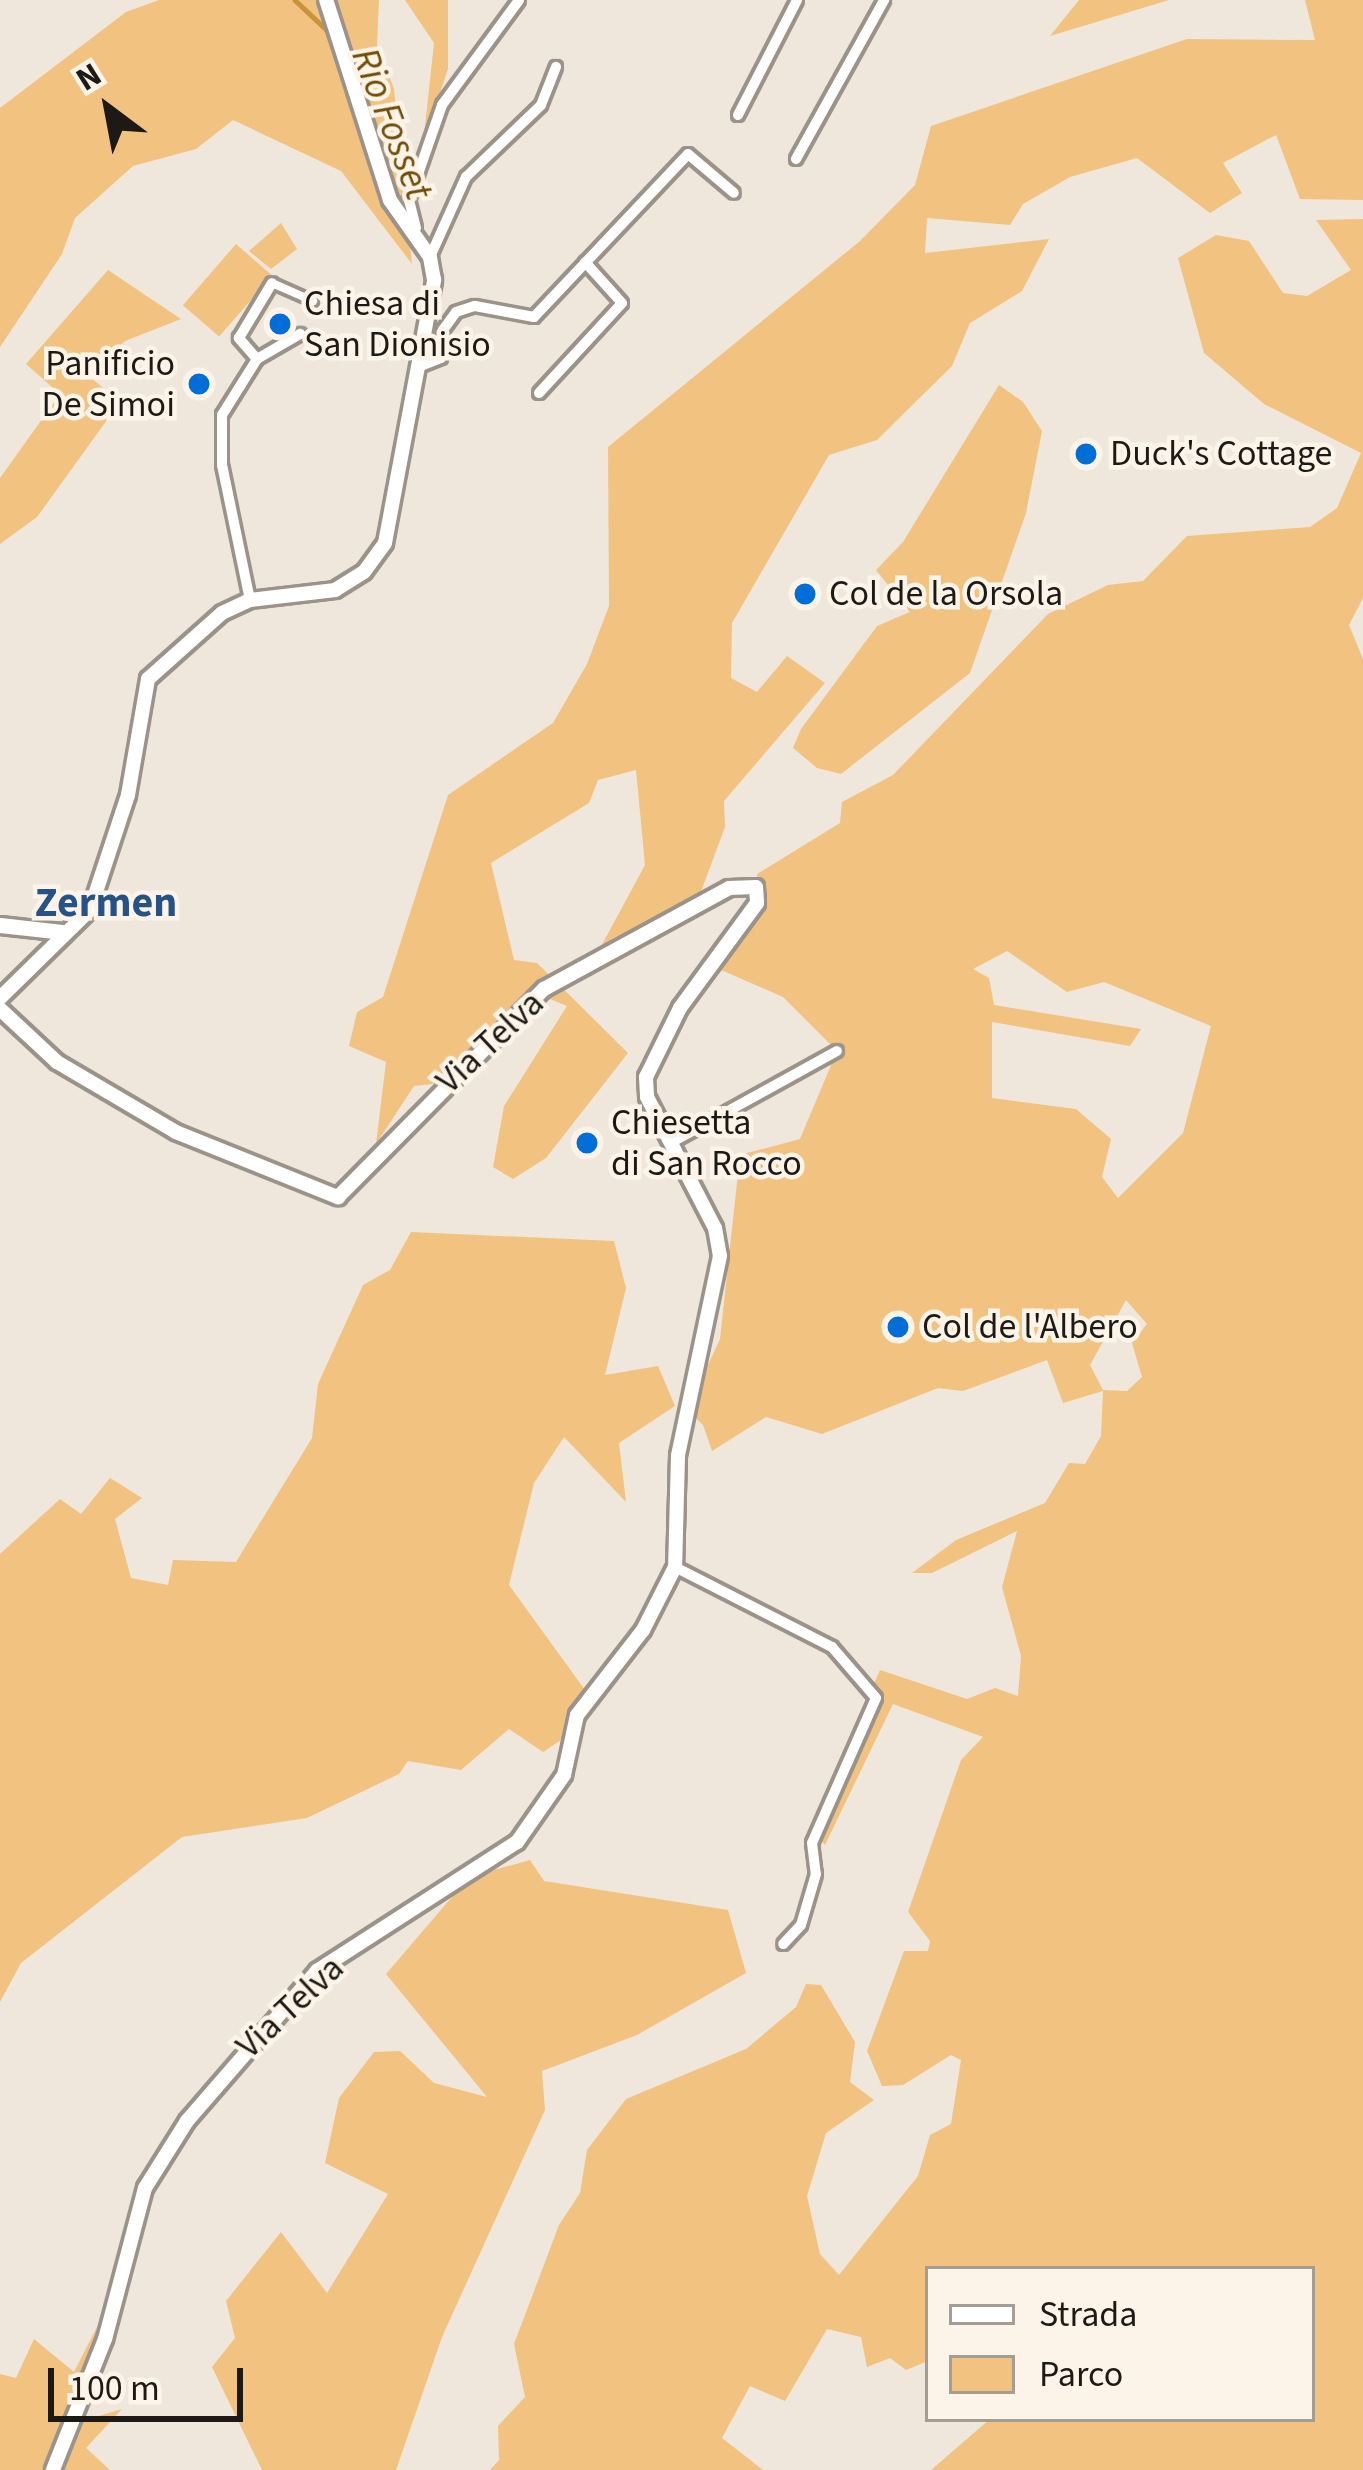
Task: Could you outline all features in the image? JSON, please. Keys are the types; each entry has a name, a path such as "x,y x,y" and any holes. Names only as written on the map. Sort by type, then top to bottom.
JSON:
{"main road":[{"path":"0,925 62,932"}],"street":[{"path":"326,0 390,200 430,257"},
{"path":"419,245 424,238 409,200 442,105 519,0"},
{"path":"738,115 796,0"},
{"path":"796,159 884,0"},
{"path":"0,998 62,932 90,910 133,775 148,679 175,648 250,600 335,590 364,572 385,543 423,365 430,257 466,177 542,105 556,67"},
{"path":"423,365 441,358 443,330 456,312 475,306 534,317 688,154 734,193"},
{"path":"538,393 622,303 585,262"},
{"path":"257,359 239,338 272,283 313,301"},
{"path":"250,600 219,435 222,415 257,359 299,334"},
{"name":"Via Telva","path":"0,1009 57,1062 176,1132 338,1197 544,989 729,888 756,886 757,903 680,1008 646,1077 647,1097 674,1141 720,1256 678,1456 675,1567 643,1630 577,1715 564,1775 517,1842 317,1971 187,2121 145,2188 105,2339 52,2470"},
{"path":"674,1141 837,1051"},
{"path":"675,1567 832,1647 876,1698 812,1843 816,1874 801,1925 783,1944"}],"green space":[{"path":"159,0 379,0 377,44 394,89 412,264 341,171 233,120 196,149 133,166 75,218 62,254 0,347 0,108 126,12"},
{"path":"405,0 448,0 448,69 423,144 434,43"},
{"path":"1079,0 1169,0 1050,36"},
{"path":"1305,0 1363,0 1363,200 1300,199 1276,135 1223,163 1242,193 1210,213 1137,158 1070,177 1023,204 1010,225 927,218 925,253 1049,239 1022,291 970,323 952,366 877,440 829,455 732,623 731,678 757,692 787,656 825,683 724,801 725,827 696,905 592,963 645,865 636,770 598,780 589,803 491,863 514,960 537,963 628,1053 546,1158 513,1179 493,1167 504,1106 567,1006 550,999 461,1081 414,1086 376,1144 386,1062 349,1046 357,1012 383,997 448,795 553,723 587,664 609,606 608,447 860,241 915,185 931,126 1187,39 1315,40"},
{"path":"1363,219 1363,598 1349,625 1363,659 1363,2470 931,2470 987,2422 1315,2422 1315,2266 925,2266 925,2362 906,2370 890,2358 867,2367 861,2337 827,2329 785,2401 750,2386 722,2438 763,2470 490,2470 499,2460 498,2426 525,2397 514,2344 559,2225 580,2193 587,2150 626,2099 746,2049 796,2007 806,1984 821,1985 855,2042 850,2082 874,2100 826,2133 807,2196 820,2254 839,2275 918,2176 930,2135 951,2124 961,2060 951,2055 903,2085 882,2086 867,2051 904,1951 928,1951 930,1941 908,1912 961,1760 983,1737 893,1704 825,1845 811,1828 880,1670 967,1699 995,1688 1018,1696 1021,1656 1002,1587 1017,1531 932,1573 912,1573 956,1540 1045,1503 1069,1463 1085,1464 1101,1436 1103,1391 1063,1403 1047,1360 963,1391 938,1388 822,1434 766,1417 712,1451 703,1425 687,1410 720,1339 740,1155 800,1139 837,1051 783,997 719,969 761,907 757,874 840,823 842,802 893,775 1048,614 1108,585 1143,581 1187,536 1310,527 1337,508 1361,453 1264,404 1204,353 1178,258 1216,235 1249,241 1283,293 1307,296 1351,270 1316,220","holes":["1007,951 1067,992 1104,982 1211,1026 1183,1133 1118,1198 1102,1177 1111,1139 1076,1109 992,1098 992,1022 1130,1046 1141,1029 994,1005 989,978 973,969","1126,1300 1147,1324 1132,1343 1142,1377 1127,1391 1103,1390 1090,1365"]},
{"path":"281,223 297,249 271,269 249,251"},
{"path":"236,244 272,275 219,337 183,305"},
{"path":"108,270 181,319 125,341 89,376 120,402 37,517 0,544 0,478 60,394 26,364"},
{"path":"999,385 1023,402 1042,431 1026,513 970,673 841,774 817,768 793,748 801,729 877,626 910,612 876,570 903,542"},
{"path":"411,1232 614,1241 626,1288 605,1375 658,1366 675,1406 619,1443 626,1502 564,1437 534,1483 509,1585 585,1690 564,1738 543,1752 509,1729 461,1770 408,1761 399,1774 307,1818 182,1837 21,1963 0,2002 0,1554 60,1499 81,1514 110,1478 142,1498 115,1519 131,1578 168,1585 173,1560 236,1562 312,1438 318,1384 363,1285 390,1270"},
{"path":"530,1860 544,1881 728,1910 746,1973 637,2035 542,2071 545,2110 442,2337 396,2470 262,2470 212,2367 235,2338 226,2301 281,2232 327,2293 388,2194 325,2163 339,2098 374,2052 400,2051 434,2083 487,2097 386,1974 469,1877"},
{"path":"101,2319 62,2427 122,2409 86,2448 110,2470 0,2470 0,2374 16,2378 34,2339 74,2372"}],"waterway":[{"name":"Rio Fosset","path":"295,0 327,30 351,100"}],"place":[{"name":"Chiesa di San Dionisio","path":"280,324"},
{"name":"Panificio De Simoi","path":"199,384"},
{"name":"Duck's Cottage","path":"1086,454"},
{"name":"Col de la Orsola","path":"805,594"},
{"name":"Chiesetta di San Rocco","path":"587,1143"},
{"name":"Col de l'Albero","path":"898,1327"}],"district":[{"name":"Zermen","path":"106,903"}]}
